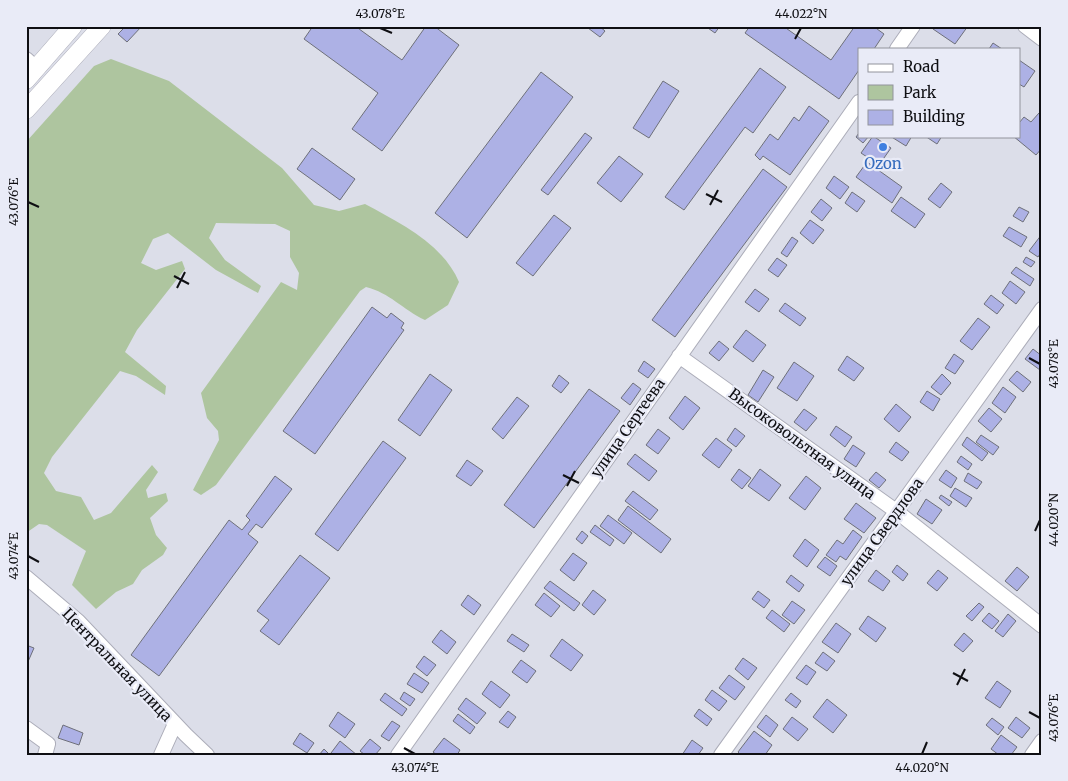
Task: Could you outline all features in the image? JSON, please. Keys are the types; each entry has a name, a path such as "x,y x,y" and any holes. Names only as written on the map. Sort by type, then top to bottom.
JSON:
{"main road":[{"path":"30,69 73,26"},
{"path":"26,110 102,26"}],"street":[{"path":"898,48 913,26"},
{"path":"1024,26 1042,39"},
{"name":"улица Сергеева","path":"398,755 858,103"},
{"name":"улица Свердлова","path":"721,755 1042,309"},
{"name":"Высоковольтная улица","path":"679,356 896,511 1042,626"},
{"name":"Центральная улица","path":"26,577 78,621 175,724 207,755"},
{"path":"161,755 175,724"},
{"path":"26,728 48,744 45,755"},
{"path":"1032,755 1042,741"}],"green space":[{"path":"111,59 169,81 282,168 314,205 339,211 365,204 406,227 442,256 459,282 448,305 425,320 382,293 366,287 360,291 216,485 201,495 193,490 219,440 218,431 207,418 201,393 281,282 297,290 299,273 290,257 290,231 275,224 216,223 209,238 225,260 261,286 258,293 216,270 168,233 153,239 141,263 156,270 182,261 185,269 137,330 125,352 166,386 165,395 136,376 120,371 52,457 44,473 56,491 81,497 94,520 111,513 152,465 158,472 146,490 148,498 166,493 168,501 150,518 156,535 167,548 163,555 142,570 133,584 116,592 96,609 72,585 86,551 47,525 39,524 26,533 26,142 94,66"}],"building":[{"path":"126,26 142,26 127,42 118,34"},
{"path":"313,26 355,26 402,60 426,26 434,26 459,45 382,151 352,129 378,93 304,39"},
{"path":"589,26 599,26 605,31 600,37 588,28"},
{"path":"705,26 720,26 715,33"},
{"path":"750,26 783,26 831,60 855,26 873,26 884,34 875,48 858,48 858,71 839,99 745,33"},
{"path":"935,26 968,26 955,44 933,29"},
{"path":"993,43 1000,48 990,48"},
{"path":"1020,61 1035,71 1024,87 1020,85"},
{"path":"760,68 786,87 753,133 745,127 684,210 665,197"},
{"path":"541,72 573,97 467,238 435,213"},
{"path":"663,81 679,91 649,138 633,128"},
{"path":"809,106 829,121 790,175 763,156 760,160 755,155 770,134 778,140 794,117 799,121"},
{"path":"1039,113 1042,116 1042,148 1036,155 1015,138 1020,138 1020,122 1024,117 1031,122"},
{"path":"585,133 592,138 548,195 541,190"},
{"path":"858,134 858,138 867,138 863,143 856,137"},
{"path":"872,138 876,138 891,148 879,165 861,153"},
{"path":"893,138 911,138 906,146"},
{"path":"928,138 941,138 937,144"},
{"path":"312,148 355,179 340,200 297,169"},
{"path":"619,156 643,174 621,202 597,183"},
{"path":"867,162 902,187 892,203 856,177"},
{"path":"763,169 787,187 675,337 652,320"},
{"path":"834,176 849,187 840,199 826,188"},
{"path":"941,183 952,192 940,208 928,199"},
{"path":"852,192 865,201 857,212 845,203"},
{"path":"901,197 925,214 915,228 891,211"},
{"path":"821,199 832,208 822,221 811,212"},
{"path":"1019,207 1029,212 1023,222 1013,216"},
{"path":"554,215 571,228 533,276 516,263"},
{"path":"810,220 824,230 813,244 800,233"},
{"path":"1009,227 1027,237 1021,247 1003,236"},
{"path":"1042,234 1042,251 1038,257 1029,251"},
{"path":"792,237 798,241 787,257 781,253"},
{"path":"1026,257 1035,262 1031,267 1023,262"},
{"path":"777,258 787,265 778,277 768,270"},
{"path":"1016,267 1034,279 1030,286 1011,273"},
{"path":"1010,281 1025,292 1016,304 1002,293"},
{"path":"755,289 769,299 759,312 745,302"},
{"path":"991,295 1004,305 997,314 984,304"},
{"path":"785,303 806,318 800,326 779,311"},
{"path":"372,307 387,318 391,313 404,323 401,328 404,330 315,454 283,431"},
{"path":"978,318 990,327 972,350 960,341"},
{"path":"746,330 766,345 753,362 733,347"},
{"path":"719,341 729,349 719,361 709,353"},
{"path":"1033,349 1042,356 1040,370 1025,359"},
{"path":"954,354 964,361 955,374 945,368"},
{"path":"847,356 864,368 854,381 838,370"},
{"path":"644,361 655,369 648,378 638,371"},
{"path":"794,362 814,376 797,401 777,388"},
{"path":"763,370 774,377 758,402 748,395"},
{"path":"1017,371 1031,382 1023,392 1009,380"},
{"path":"430,374 452,390 420,436 398,420"},
{"path":"942,374 951,383 941,395 931,387"},
{"path":"559,375 569,383 561,393 552,386"},
{"path":"633,383 641,389 630,405 621,398"},
{"path":"1003,387 1016,397 1005,413 992,403"},
{"path":"589,389 620,411 534,528 504,505"},
{"path":"927,391 940,399 933,411 920,402"},
{"path":"685,396 700,408 683,430 669,418"},
{"path":"517,397 529,406 503,439 492,429"},
{"path":"896,404 911,417 899,432 884,419"},
{"path":"989,408 1002,419 991,432 978,421"},
{"path":"804,409 817,418 806,431 794,422"},
{"path":"836,426 852,437 845,447 830,435"},
{"path":"735,428 745,436 736,447 727,440"},
{"path":"658,429 670,438 658,454 646,445"},
{"path":"981,435 999,447 993,455 976,442"},
{"path":"967,437 988,453 982,461 962,445"},
{"path":"716,438 732,450 719,468 702,455"},
{"path":"383,441 406,458 338,551 315,534"},
{"path":"896,442 909,452 902,461 889,452"},
{"path":"853,445 865,453 856,467 844,459"},
{"path":"635,454 657,471 649,481 627,464"},
{"path":"961,456 972,464 968,470 957,462"},
{"path":"467,460 483,471 471,486 456,476"},
{"path":"739,469 751,478 742,489 731,480"},
{"path":"760,469 781,485 769,501 748,486"},
{"path":"946,470 957,478 951,488 939,480"},
{"path":"876,472 886,480 879,488 869,480"},
{"path":"968,473 982,482 977,489 964,481"},
{"path":"275,476 292,489 262,528 256,524 248,534 258,542 159,676 131,655 229,520 242,530 250,520 246,516"},
{"path":"806,476 821,488 805,510 789,498"},
{"path":"955,488 972,498 966,507 950,496"},
{"path":"633,491 658,510 650,520 625,501"},
{"path":"941,495 952,502 949,506 939,498"},
{"path":"926,499 942,510 932,524 917,514"},
{"path":"856,503 876,518 864,533 844,519"},
{"path":"628,506 671,539 661,553 618,520"},
{"path":"608,515 632,533 624,544 600,526"},
{"path":"595,525 614,540 610,546 590,532"},
{"path":"853,530 862,537 846,560 840,556 836,562 826,555 837,540 843,544"},
{"path":"582,531 588,536 582,544 576,539"},
{"path":"805,539 819,550 807,567 793,556"},
{"path":"573,553 587,563 574,581 560,570"},
{"path":"300,555 330,578 279,645 260,631 269,620 257,611"},
{"path":"825,557 837,566 830,576 817,567"},
{"path":"897,565 908,574 903,581 892,572"},
{"path":"1017,567 1029,577 1017,591 1005,581"},
{"path":"876,570 890,581 883,591 868,581"},
{"path":"938,570 948,578 937,591 927,583"},
{"path":"791,575 804,585 799,592 786,582"},
{"path":"550,581 580,603 574,611 544,588"},
{"path":"593,590 606,600 594,615 582,605"},
{"path":"758,591 770,600 764,608 752,599"},
{"path":"544,593 560,606 551,617 535,605"},
{"path":"468,595 481,605 474,615 461,605"},
{"path":"792,601 805,610 794,624 782,615"},
{"path":"979,603 984,607 972,621 966,616"},
{"path":"772,610 790,624 784,632 766,618"},
{"path":"989,613 999,621 992,629 982,621"},
{"path":"1008,614 1016,621 1003,637 995,631"},
{"path":"868,616 886,628 876,642 859,629"},
{"path":"836,623 851,634 838,653 822,642"},
{"path":"441,630 456,642 447,654 432,642"},
{"path":"964,633 973,641 963,652 954,645"},
{"path":"512,634 529,645 524,652 507,641"},
{"path":"562,639 583,655 571,671 550,656"},
{"path":"26,645 34,648 27,664 26,664"},
{"path":"823,652 835,661 827,671 815,663"},
{"path":"424,656 436,665 427,676 416,667"},
{"path":"743,658 757,668 748,680 735,669"},
{"path":"521,660 536,671 527,683 512,672"},
{"path":"806,665 816,672 807,685 796,678"},
{"path":"414,673 429,683 422,693 407,684"},
{"path":"729,675 745,687 735,700 719,688"},
{"path":"491,681 510,695 500,708 482,694"},
{"path":"997,681 1011,691 1000,708 985,698"},
{"path":"712,690 727,701 719,711 705,700"},
{"path":"404,692 415,699 410,706 400,699"},
{"path":"385,693 407,709 402,716 380,700"},
{"path":"791,693 801,701 796,708 785,700"},
{"path":"466,698 486,713 477,724 458,709"},
{"path":"827,699 847,715 833,733 813,717"},
{"path":"699,709 712,719 707,726 694,716"},
{"path":"508,711 516,717 508,728 499,722"},
{"path":"338,712 355,724 345,738 329,726"},
{"path":"458,714 475,727 470,734 453,721"},
{"path":"766,715 778,725 770,737 757,727"},
{"path":"792,717 808,729 798,741 783,729"},
{"path":"1016,717 1030,728 1022,738 1008,728"},
{"path":"992,718 1004,727 998,735 986,725"},
{"path":"392,721 400,726 389,741 381,736"},
{"path":"63,725 83,733 79,745 58,738"},
{"path":"754,731 772,745 765,755 741,755 738,752"},
{"path":"300,733 314,743 307,753 293,744"},
{"path":"1001,735 1017,747 1011,755 999,755 991,749"},
{"path":"444,738 460,750 457,755 437,755 433,752"},
{"path":"370,739 381,748 375,755 365,755 360,751"},
{"path":"692,740 703,748 698,755 682,755"},
{"path":"340,741 357,755 333,755 331,753"},
{"path":"324,749 330,755 319,755"}],"place":[{"name":"Ozon","path":"883,147"}]}
